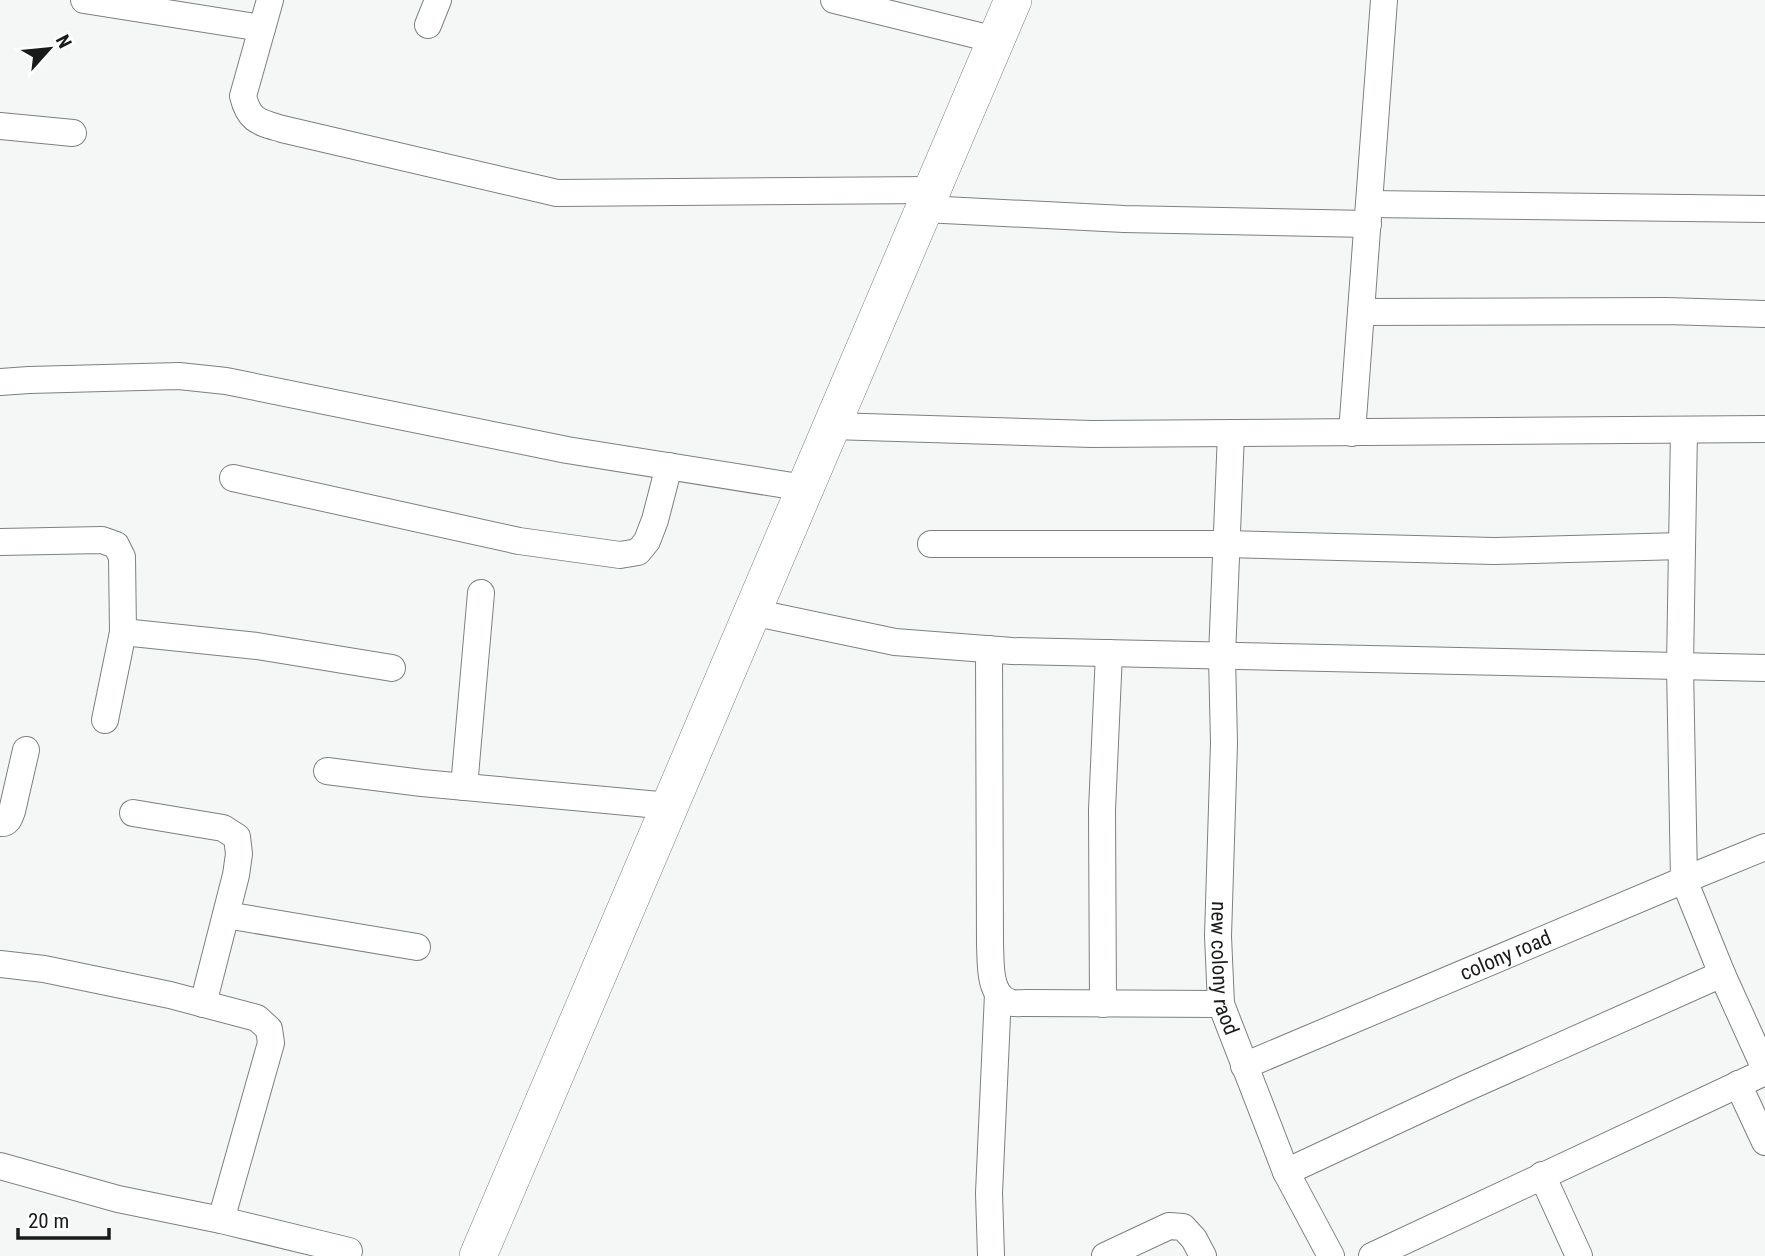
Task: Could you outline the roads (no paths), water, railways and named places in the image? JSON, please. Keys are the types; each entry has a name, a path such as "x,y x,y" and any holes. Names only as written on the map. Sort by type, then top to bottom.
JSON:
{"main road":[{"path":"478,1256 1013,0"}],"street":[{"path":"84,0 262,28"},
{"path":"270,0 243,96 247,111 260,122 557,193 928,200 1138,219 1765,209"},
{"path":"428,25 438,0"},
{"path":"835,0 996,40"},
{"path":"1352,433 1384,0"},
{"path":"0,126 73,133"},
{"path":"1362,312 1666,311 1765,314"},
{"path":"0,382 179,376 226,381 567,450 805,488"},
{"path":"832,426 1092,434 1765,429"},
{"path":"1372,1256 1765,1070 1684,880 1680,666 1684,430"},
{"name":"new colony raod","path":"1231,433 1222,656 1224,743 1218,936 1222,1003 1286,1172 1331,1256"},
{"path":"233,478 519,541 620,555 638,552 647,541 668,466"},
{"path":"0,542 102,540 116,545 122,557 123,632 105,720"},
{"path":"930,544 1226,544 1494,551 1682,546"},
{"path":"464,787 481,593"},
{"path":"752,612 895,642 989,649 1765,668"},
{"path":"123,632 257,646 392,668"},
{"path":"989,649 990,944 991,975 998,994 989,1193 991,1256"},
{"path":"1103,1004 1102,810 1109,653"},
{"path":"0,823 9,820 26,750"},
{"path":"327,771 670,806"},
{"path":"133,813 223,828 237,836 239,854 236,876 203,1004"},
{"name":"colony road","path":"1244,1066 1765,847"},
{"path":"226,915 417,947"},
{"path":"0,964 44,969 170,995 257,1018 269,1029 271,1043 221,1220"},
{"path":"1286,1172 1722,974"},
{"path":"998,994 1009,1002 1222,1003"},
{"path":"1738,1084 1765,1142"},
{"path":"0,1166 118,1199 221,1220 349,1251"},
{"path":"1542,1175 1579,1256"},
{"path":"1105,1256 1169,1226 1183,1227 1194,1239 1203,1256"}]}
